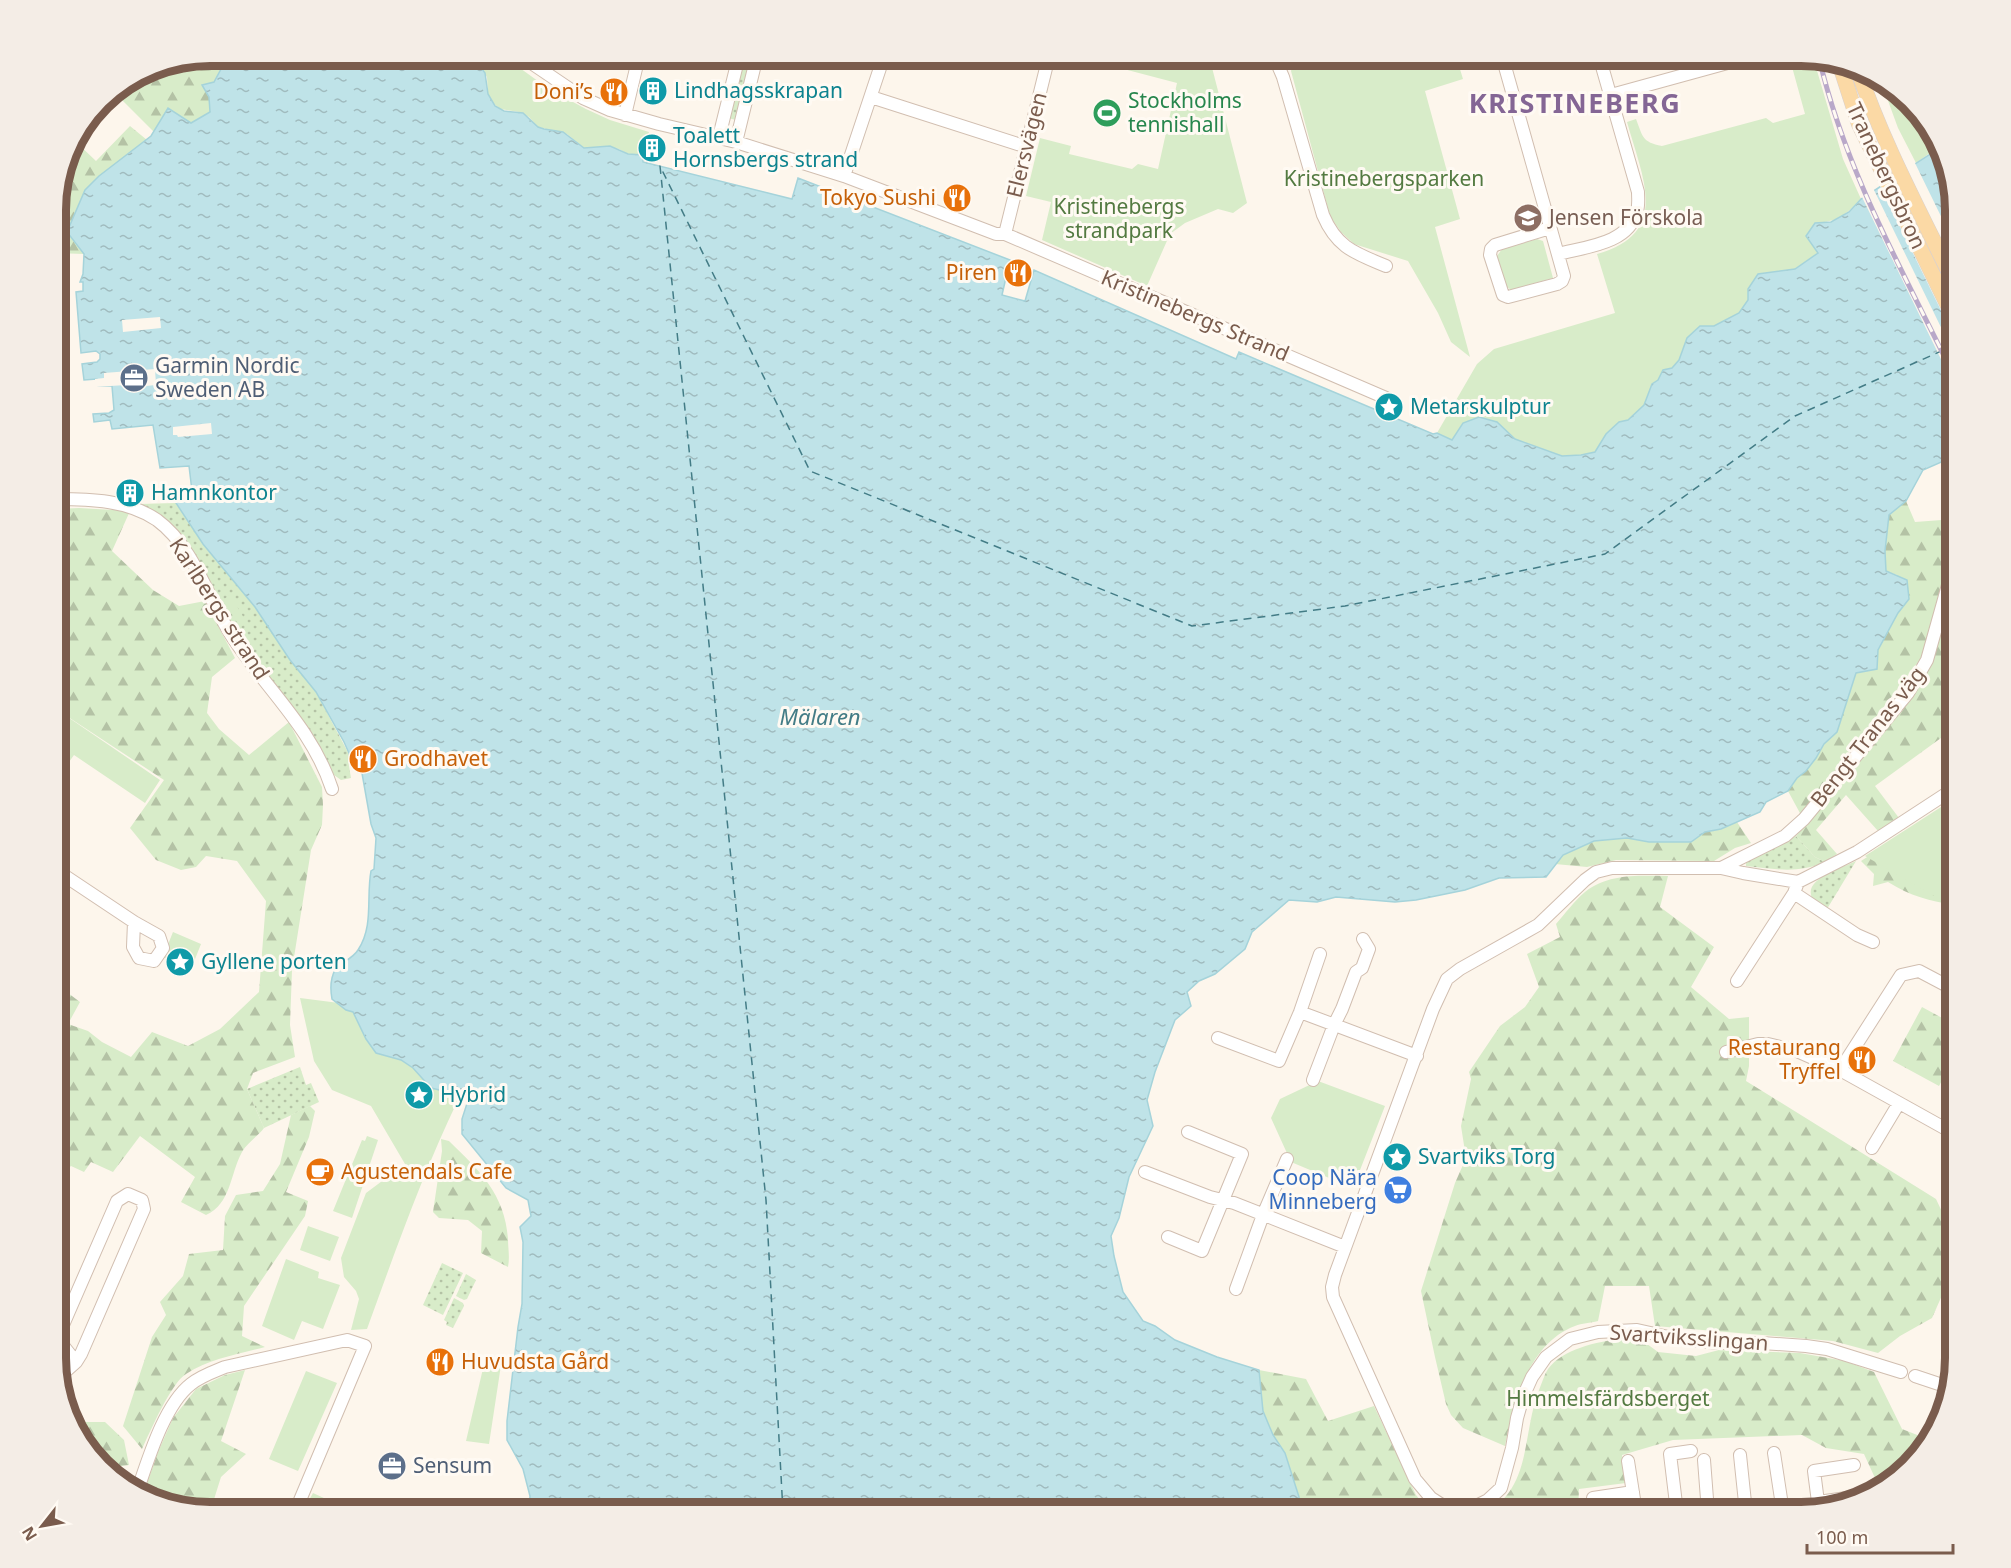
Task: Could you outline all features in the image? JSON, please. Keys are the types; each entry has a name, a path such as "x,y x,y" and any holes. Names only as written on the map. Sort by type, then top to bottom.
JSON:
{"main road":[{"name":"Tranebergsbron","path":"1842,72 1859,124 1945,298"},
{"name":"Tranebergsbron","path":"1861,80 1892,156 1945,262"}],"street":[{"name":"Kristinebergs Strand","path":"542,66 583,98 625,115 719,137 844,176 996,234 1005,234 1386,398"},
{"path":"625,115 637,66"},
{"path":"719,137 737,66"},
{"path":"735,142 754,66"},
{"path":"844,176 881,66"},
{"name":"Elersvägen","path":"1005,234 1047,66"},
{"path":"1279,66 1323,216 1329,229 1346,248 1386,266"},
{"path":"1505,66 1564,276 1557,284 1508,297 1503,295 1490,255 1491,249 1495,245 1550,228"},
{"path":"1558,254 1613,239 1631,225 1637,212 1638,192 1602,66"},
{"path":"1611,95 1717,66"},
{"path":"871,98 1027,147"},
{"name":"Karlbergs strand","path":"66,499 122,504 157,520 171,533 193,564 232,636 311,742 332,789"},
{"name":"Bengt Tranas väg","path":"1721,868 1785,836 1804,819 1908,693 1927,660 1945,598"},
{"path":"1737,981 1796,888 1945,795"},
{"name":"Svartviksslingan","path":"1437,1502 1415,1479 1334,1297 1332,1287 1432,1009 1447,979 1460,969 1538,925 1596,872 1612,868 1721,868 1796,888"},
{"path":"66,877 134,922"},
{"path":"1796,888 1857,935 1873,942"},
{"path":"1313,1080 1356,972 1362,968 1370,949 1363,939"},
{"path":"1218,1038 1279,1061 1300,1012 1320,954"},
{"path":"1840,1071 1901,975 1920,971 1945,984"},
{"path":"1300,1012 1417,1056"},
{"path":"1726,1052 1758,1044 1797,1051 1840,1071 1945,1128"},
{"path":"1872,1148 1899,1103"},
{"path":"1168,1237 1202,1251 1242,1154 1188,1132"},
{"path":"1236,1289 1263,1215 1287,1159"},
{"path":"1145,1172 1345,1247"},
{"path":"66,1318 117,1200 128,1194 142,1200 144,1209 76,1362 66,1371"},
{"name":"Svartviksslingan","path":"1484,1502 1501,1488 1512,1448 1517,1418 1532,1377 1546,1357 1570,1339 1608,1330 1637,1330 1673,1338 1717,1343 1806,1346 1850,1356 1901,1372"},
{"path":"139,1484 162,1425 189,1384 225,1367 328,1344 347,1340 365,1346 299,1502"},
{"path":"66,1349 76,1362"},
{"path":"1915,1376 1942,1385"},
{"path":"1676,1502 1670,1454 1691,1451"},
{"path":"1774,1452 1782,1502"},
{"path":"1740,1455 1745,1502"},
{"path":"1704,1460 1707,1502"},
{"path":"1628,1461 1634,1502"},
{"path":"1816,1501 1814,1471 1854,1465"},
{"path":"1593,1498 1633,1492"}],"green space":[{"path":"200,66 221,66 209,97 210,112 191,123 160,123 154,132 120,98 146,81 172,71"},
{"path":"478,66 517,66 549,89 586,109 610,120 649,132 643,155 628,154 619,149 603,146 593,149 584,148 567,134 538,127 529,117 519,112 500,109 492,102 488,94 487,77"},
{"path":"741,66 750,66 736,120 728,118"},
{"name":"Kristinebergs strandpark","path":"1112,66 1212,66 1247,203 1233,213 1218,209 1185,223 1170,234 1147,286 1042,240 1051,202 1026,196 1040,138 1071,146 1069,154 1132,169 1138,164 1158,169 1177,83"},
{"name":"Kristinebergsparken","path":"1292,66 1459,66 1463,79 1425,91 1460,219 1435,227 1470,357 1451,342 1438,313 1408,261 1354,244 1341,232 1330,216 1291,71"},
{"path":"1792,66 1816,67 1843,159 1861,199 1841,217 1815,223 1819,252 1795,269 1758,274 1748,300 1739,313 1714,326 1700,326 1687,338 1679,360 1672,368 1663,370 1658,380 1652,384 1644,405 1628,420 1619,422 1606,434 1595,452 1562,456 1515,439 1497,422 1463,423 1452,440 1437,433 1477,364 1494,349 1615,313 1597,254 1620,245 1635,232 1643,218 1646,201 1644,182 1627,122 1636,119 1644,138 1650,143 1662,146 1766,118 1773,123 1805,114"},
{"path":"1885,93 1909,115 1921,130 1932,151 1916,163 1898,128"},
{"path":"130,126 147,140 85,190 79,206 84,254 66,253 67,191 71,172 81,146 96,161"},
{"path":"1537,239 1543,241 1553,278 1511,290 1506,286 1497,256 1502,249"},
{"path":"1906,501 1915,522 1945,520 1945,575 1922,657 1801,815 1788,791 1816,758 1824,744 1837,732 1856,673 1877,669 1878,650 1898,613 1909,599 1897,575 1886,571 1885,551 1889,515"},
{"path":"176,503 203,544 255,607 290,660 316,692 351,758 348,760 351,778 341,780 334,775 303,720 264,675 159,515 139,504"},
{"path":"66,509 130,511 112,551 153,590 179,606 205,601 235,658 212,677 207,713 219,729 249,755 289,722 322,787 322,825 311,850 292,970 290,1025 295,1057 253,1073 247,1089 264,1128 242,1152 229,1188 220,1204 206,1215 181,1202 195,1177 140,1136 113,1172 91,1162 84,1172 71,1166 66,1170 66,992 80,1002 68,1024 88,1031 102,1042 131,1057 152,1032 188,1046 220,1029 259,992 266,901 237,861 206,856 196,867 181,870 156,860 130,828 164,780 66,716"},
{"path":"230,595 247,623 240,627 223,600"},
{"path":"1945,619 1945,744 1941,738 1875,786 1899,818 1878,831 1846,795 1816,830 1837,854 1825,862 1815,857 1796,836 1911,697 1933,661"},
{"path":"66,716 160,780 145,803 74,755 66,766"},
{"path":"1945,804 1945,902 1865,856"},
{"path":"1945,806 1945,903 1920,897 1888,882 1873,886 1874,874 1861,861"},
{"path":"1737,822 1751,843 1735,848 1714,861 1616,860 1587,867 1555,864 1562,855 1594,841 1627,838 1649,842 1691,842 1705,832 1721,829"},
{"path":"1796,836 1815,857 1825,862 1795,869 1746,866 1746,861"},
{"path":"1856,861 1827,909 1812,898 1813,885 1818,880"},
{"path":"1635,876 1668,876 1660,907 1714,947 1691,987 1729,1019 1749,1017 1749,1066 1746,1081 1936,1199 1944,1216 1945,1224 1945,1289 1932,1318 1900,1336 1878,1353 1833,1341 1655,1326 1649,1286 1605,1286 1598,1321 1578,1325 1559,1334 1535,1360 1519,1394 1505,1446 1463,1428 1451,1415 1446,1404 1421,1291 1455,1183 1466,1158 1461,1126 1471,1079 1469,1072 1500,1026 1525,1007 1539,987 1527,954 1560,937 1556,924 1585,892 1604,881"},
{"path":"173,932 201,944 191,969 163,957"},
{"path":"300,998 339,1003 353,1012 366,1039 376,1053 401,1060 413,1068 431,1088 457,1094 458,1100 421,1185 367,1329 351,1330 359,1299 356,1291 344,1277 341,1258 366,1193 405,1164 371,1106 332,1090 314,1061"},
{"path":"1922,1007 1945,1020 1945,1075 1939,1086 1893,1061"},
{"path":"300,1067 306,1085 311,1083 319,1102 264,1128 247,1089"},
{"path":"1318,1081 1385,1106 1353,1188 1291,1162 1271,1118 1280,1099"},
{"path":"310,1106 315,1111 309,1137 286,1192 308,1201 305,1216 244,1306 242,1336 265,1347 214,1361 186,1374 168,1397 142,1449 123,1426 152,1337 166,1315 160,1302 183,1276 189,1254 223,1250 225,1216 236,1195 263,1191 280,1164 291,1115"},
{"path":"367,1136 378,1140 352,1218 333,1211 362,1140 365,1141"},
{"path":"441,1139 449,1141 470,1162 496,1196 506,1223 508,1267 481,1253 482,1231 468,1220 439,1218 433,1212 442,1151"},
{"path":"308,1226 339,1237 330,1261 300,1250"},
{"path":"286,1259 319,1272 318,1278 340,1285 323,1329 302,1321 294,1340 262,1326"},
{"path":"442,1263 463,1273 443,1315 423,1305"},
{"path":"466,1274 476,1280 467,1299 464,1300 456,1296"},
{"path":"454,1298 464,1306 453,1328 446,1325 447,1322 444,1320"},
{"name":"Himmelsfärdsberget","path":"1619,1339 1643,1341 1658,1352 1696,1356 1719,1350 1800,1353 1845,1361 1874,1372 1902,1429 1921,1437 1896,1466 1876,1481 1864,1454 1826,1448 1802,1435 1673,1440 1622,1455 1626,1483 1579,1489 1578,1502 1501,1502 1519,1474 1534,1407 1548,1369 1562,1356 1600,1342"},
{"path":"485,1360 501,1365 489,1444 466,1441"},
{"path":"245,1370 221,1441 246,1454 221,1477 213,1502 172,1497 146,1487 173,1418 196,1389 225,1375"},
{"path":"1259,1370 1306,1379 1328,1421 1374,1406 1416,1495 1422,1502 1299,1502 1285,1453 1273,1435 1263,1411"},
{"path":"306,1371 337,1383 298,1471 269,1459"},
{"path":"81,1422 105,1422 124,1440 129,1465 115,1466 96,1446"},
{"path":"313,1493 333,1502 308,1502"}],"water":[{"name":"Mälaren","path":"221,66 480,66 485,73 488,94 495,106 504,111 523,113 538,127 563,132 584,148 610,146 628,154 643,155 643,162 792,199 798,178 1010,260 1002,295 1025,301 1034,270 1236,359 1239,352 1433,434 1437,433 1452,440 1463,423 1479,417 1497,422 1515,439 1562,456 1595,452 1606,434 1619,422 1628,420 1644,405 1652,384 1658,380 1663,370 1672,368 1679,360 1687,338 1700,326 1714,326 1739,313 1748,300 1748,289 1758,274 1795,269 1818,253 1806,236 1815,223 1831,222 1849,212 1861,199 1933,152 1940,172 1945,210 1945,460 1923,470 1906,501 1889,515 1885,551 1886,571 1907,580 1909,599 1898,613 1878,650 1877,669 1856,673 1837,732 1824,744 1806,771 1797,778 1788,791 1766,802 1760,812 1721,829 1705,832 1691,842 1649,842 1627,838 1594,841 1563,855 1546,877 1499,878 1465,890 1416,900 1395,902 1336,897 1317,902 1289,900 1252,932 1245,949 1215,974 1199,981 1187,992 1191,1006 1175,1020 1147,1100 1153,1126 1129,1177 1119,1218 1111,1236 1114,1256 1123,1292 1143,1321 1155,1326 1175,1340 1217,1357 1259,1370 1263,1411 1273,1435 1285,1453 1299,1502 530,1502 523,1469 507,1440 507,1421 522,1304 523,1242 520,1227 531,1216 528,1200 506,1188 462,1134 462,1119 471,1091 465,1089 457,1094 431,1088 413,1068 401,1060 376,1053 366,1039 353,1012 346,1010 332,999 331,983 335,969 341,960 344,962 358,950 368,921 370,881 371,871 374,869 376,838 371,824 360,762 353,762 316,692 290,660 255,607 203,544 176,503 192,491 189,466 160,468 153,425 112,429 110,420 94,422 93,414 109,413 114,410 112,386 98,386 97,379 84,380 82,364 97,362 100,354 96,351 81,353 76,292 83,291 83,282 80,282 83,274 84,254 67,232 85,190 99,176 151,136 168,108 191,123 210,112 209,97 202,85 214,82"}],"pier":[{"path":"1914,161 1945,225 1945,319 1879,184"},
{"path":"1873,188 1945,336 1945,367 1861,195"},
{"path":"160,317 161,328 123,332 122,320"},
{"path":"155,369 156,385 126,388 126,385 95,387 95,379 104,378 104,373"},
{"path":"211,423 212,434 178,437 173,435 173,427"}],"ferry route":[{"path":"782,1502 766,1200 660,166 810,471 1192,626 1345,606 1605,554 1795,416 1945,349"}],"railway":[{"path":"1822,67 1844,142 1860,182 1945,358"}],"place":[{"name":"Lindhagsskrapan","path":"653,91"},
{"name":"Doni’s","path":"614,92"},
{"name":"Stockholms tennishall","path":"1107,113"},
{"name":"Toalett Hornsbergs strand","path":"652,148"},
{"name":"Tokyo Sushi","path":"957,198"},
{"name":"Jensen Förskola","path":"1528,218"},
{"name":"Piren","path":"1018,273"},
{"name":"Garmin Nordic Sweden AB","path":"134,378"},
{"name":"Metarskulptur","path":"1389,407"},
{"name":"Hamnkontor","path":"130,493"},
{"name":"Grodhavet","path":"363,759"},
{"name":"Gyllene porten","path":"180,962"},
{"name":"Restaurang Tryffel","path":"1862,1060"},
{"name":"Hybrid","path":"419,1095"},
{"name":"Svartviks Torg","path":"1397,1157"},
{"name":"Agustendals Cafe","path":"320,1172"},
{"name":"Coop Nära Minneberg","path":"1398,1190"},
{"name":"Huvudsta Gård","path":"440,1362"},
{"name":"Sensum","path":"392,1466"}],"district":[{"name":"KRISTINEBERG","path":"1575,104"}]}
